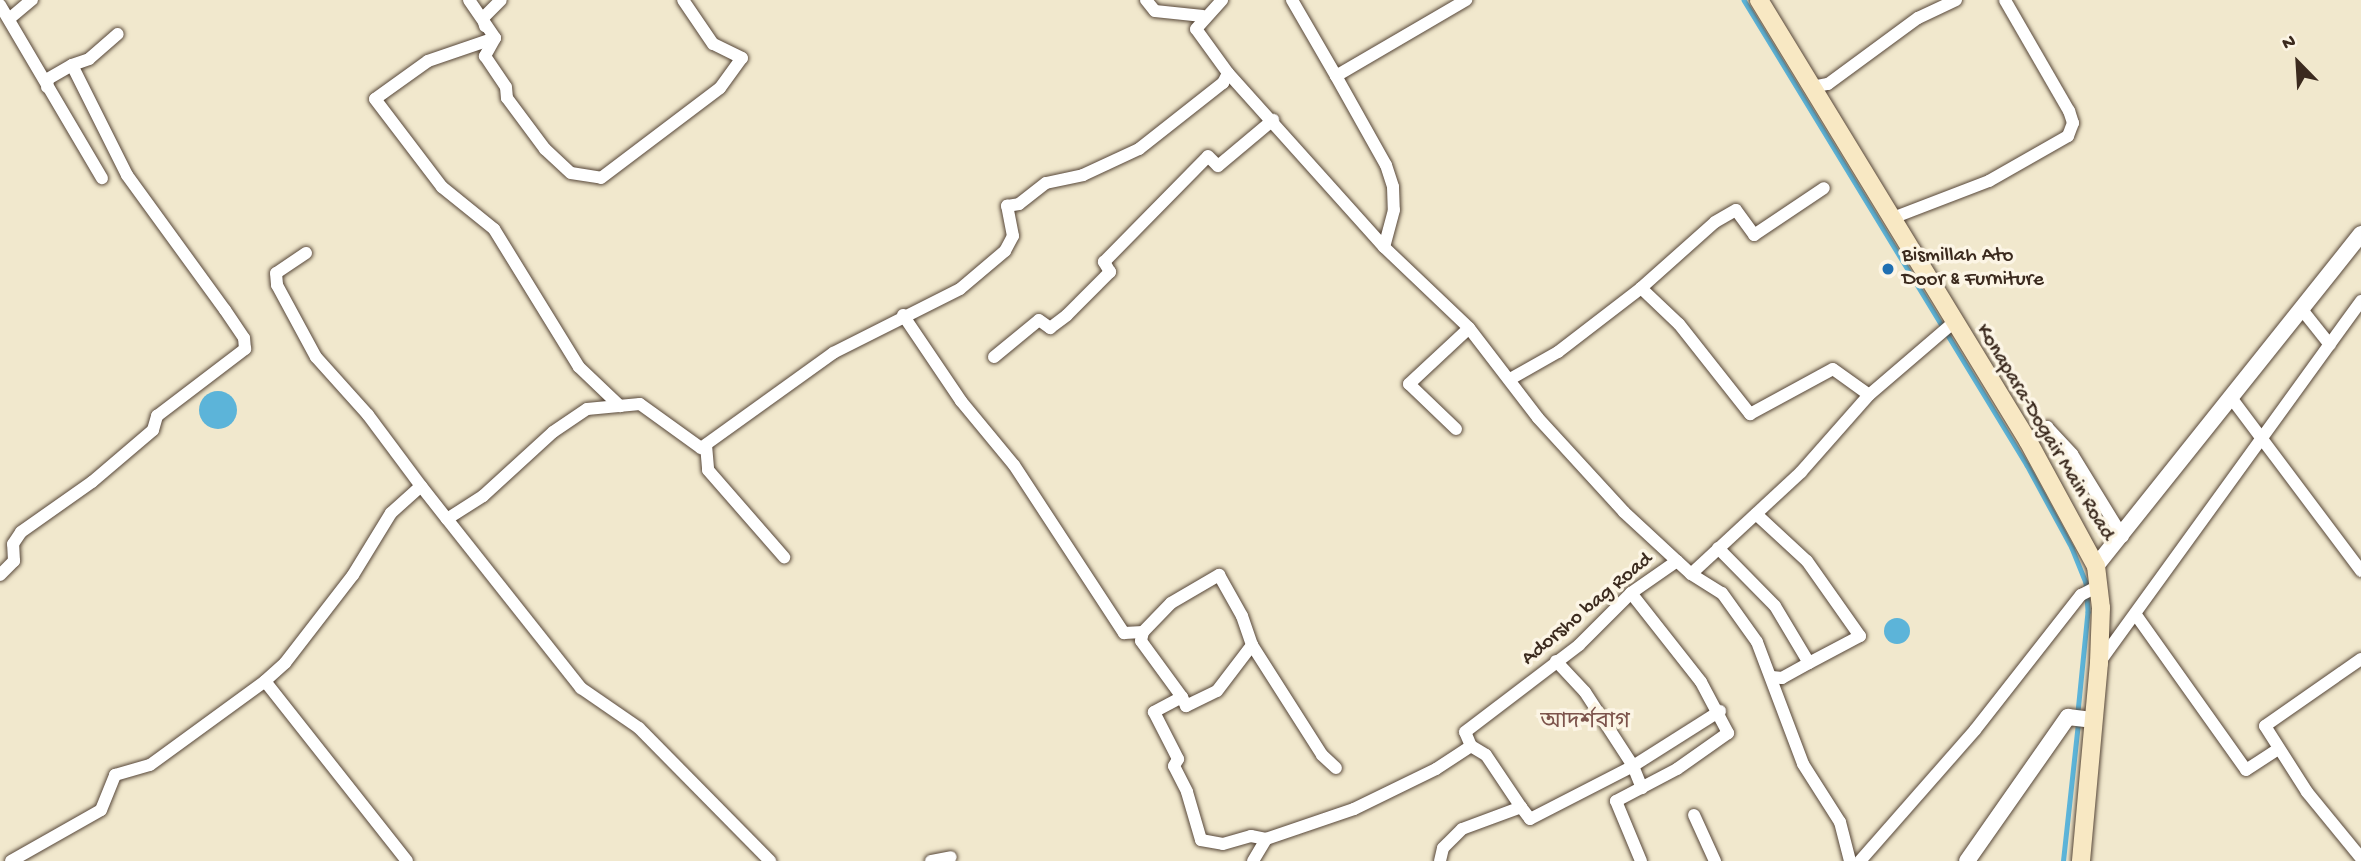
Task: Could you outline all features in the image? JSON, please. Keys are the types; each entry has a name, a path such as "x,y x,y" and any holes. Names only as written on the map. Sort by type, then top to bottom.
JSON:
{"main road":[{"name":"Konapara-Dogair Main Road","path":"1759,0 1950,325 2028,442 2095,566 2091,590 2099,663 2088,719 2081,861"}],"street":[{"path":"9,19 32,0"},
{"path":"469,0 495,38"},
{"path":"485,27 483,18 501,0"},
{"path":"495,38 485,56 506,87 507,98 545,149 571,173 601,178 720,88 742,58 713,44 683,0"},
{"path":"1146,0 1155,11 1203,16"},
{"path":"1222,0 1203,16 1196,29 1227,73 1273,120 1384,247 1469,327 1512,378 1538,418 1624,512 1677,561"},
{"path":"1292,0 1386,165 1393,187 1394,209 1384,247"},
{"path":"1336,76 1466,0"},
{"path":"1890,219 1989,181 2068,136 2073,123 2069,111 2005,0"},
{"path":"1812,88 1828,84 1918,18 1950,2"},
{"path":"0,5 102,178"},
{"path":"47,87 48,79 89,59 118,34"},
{"path":"495,38 428,61 375,99 442,187 494,229 579,367 620,406"},
{"path":"0,575 13,561 13,544 21,532 92,482 153,430 157,416 244,349 244,338 127,175 72,65"},
{"path":"447,519 483,496 553,432 587,409 640,404 686,441 701,448 833,353 903,315 960,289 1005,251 1013,236 1007,206 1019,204 1046,183 1083,174 1139,149 1223,83 1227,73"},
{"path":"994,357 1039,320 1050,328 1068,315 1110,272 1104,262 1208,156 1218,166 1273,120"},
{"path":"1512,378 1558,352 1641,288 1715,222 1736,210 1754,235 1824,188"},
{"path":"2095,566 2123,537 2361,234"},
{"path":"306,253 276,274 277,285 316,357 368,415 581,688 639,728 770,861"},
{"path":"1641,288 1679,324 1751,414 1833,369 1869,396"},
{"path":"2099,663 2264,439 2361,301"},
{"path":"2303,311 2330,345"},
{"path":"903,315 961,401 1014,465 1124,633 1143,632"},
{"path":"1691,574 1801,472 1869,396 1950,325"},
{"path":"1456,429 1409,384 1469,327"},
{"path":"2232,398 2361,571"},
{"path":"2028,442 2048,427 2072,454 2123,537"},
{"path":"706,445 708,470 784,557"},
{"path":"11,861 101,810 115,775 150,765 265,681 285,663 353,575 379,526 421,486"},
{"path":"1756,514 1807,561 1860,636 1782,678 1772,677"},
{"path":"1718,548 1775,606 1809,663"},
{"name":"Adorsho bag Road","path":"1471,746 1465,732 1556,661 1631,593 1677,561 1691,574 1722,593 1737,611 1772,677 1803,764 1840,822 1850,861"},
{"path":"1252,645 1217,691 1186,706 1140,641 1143,632 1171,603 1219,575 1242,616 1252,645 1322,755 1336,768"},
{"path":"1860,861 1975,730 2091,590"},
{"path":"1631,593 1720,711 1727,726 1725,739 1616,804 1641,861"},
{"path":"2136,615 2246,770 2278,749"},
{"path":"2361,659 2266,722 2278,749 2361,858"},
{"path":"1556,661 1574,677 1633,766 1642,788"},
{"path":"265,681 407,861"},
{"path":"1182,697 1153,712 1178,759 1174,766 1187,792 1201,841 1223,844 1251,836 1266,839 1354,809 1436,769 1471,746 1486,755 1531,819 1633,766 1720,711"},
{"path":"1967,861 2068,717 2088,719"},
{"path":"1440,861 1443,848 1462,829 1521,807"},
{"path":"1694,815 1715,861"},
{"path":"1253,861 1266,839"},
{"path":"930,861 951,857"}],"water":[{"path":"218,391 232,396 237,410 232,424 218,429 204,424 199,410 204,396"},
{"path":"1897,618 1906,622 1910,631 1906,640 1897,644 1888,640 1884,631 1888,622"}],"waterway":[{"path":"1744,0 2027,465 2072,548 2086,582 2088,612 2078,713"},
{"path":"2063,861 2078,722"}],"place":[{"name":"Bismillah Ato Door & Furniture","path":"1888,269"}],"district":[{"name":"আদর্শবাগ","path":"1585,723"}]}
